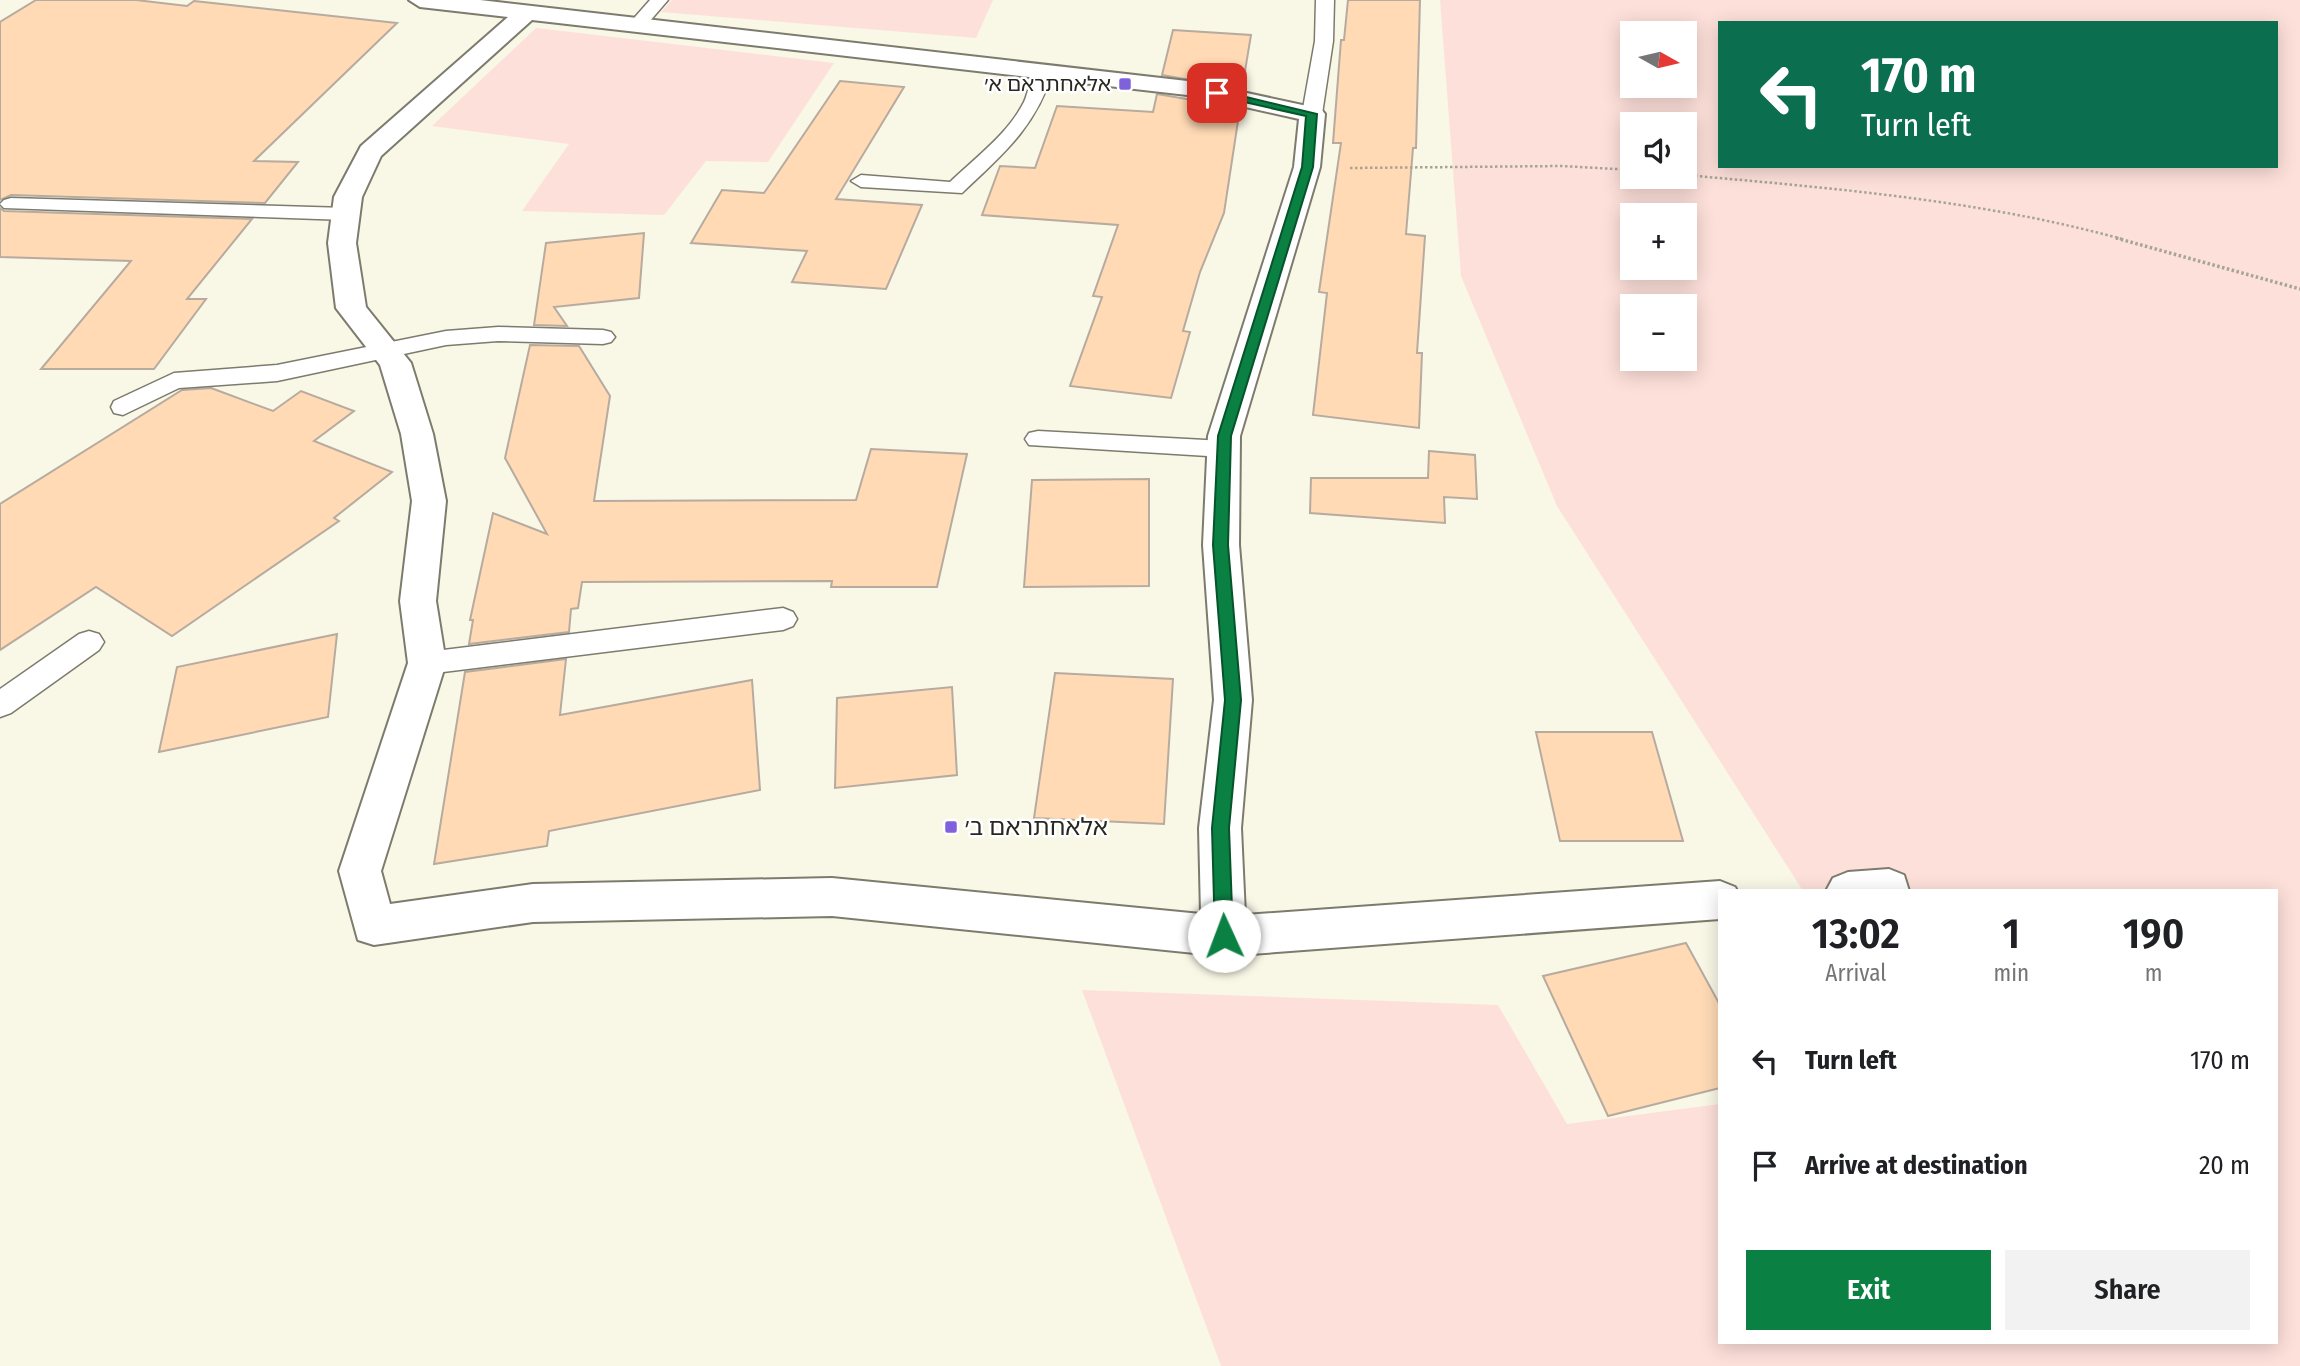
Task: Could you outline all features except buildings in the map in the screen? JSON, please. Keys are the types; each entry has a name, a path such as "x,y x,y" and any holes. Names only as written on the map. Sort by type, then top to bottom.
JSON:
{"street":[{"path":"420,0 1196,89 1311,114 1307,167 1224,436 1221,545 1233,700 1220,828 1224,936"},
{"path":"527,12 370,152 348,197 342,243 351,308 394,363 417,434 429,501 418,601 426,663 360,871 374,926 533,903 832,897 1224,936 1718,900"}],"lane":[{"path":"637,25 659,0"},
{"path":"1311,114 1324,41 1325,0"},
{"path":"861,181 955,190 1006,140 1033,104 1044,72"},
{"path":"11,204 346,214"},
{"path":"123,407 174,381 277,373 446,338 498,334 603,337"},
{"path":"1038,439 1224,449"},
{"path":"426,663 783,619"},
{"path":"0,705 89,642"}],"path":[{"path":"1307,167 1392,170 1592,166 1620,169"},
{"path":"1697,176 1866,192 2090,231 2247,278 2300,289"}],"shaded area":[{"path":"672,0 993,0 976,38 661,12"},
{"path":"1440,0 2300,0 2300,1366 1221,1366 1082,990 1498,1005 1567,1124 1718,1104 1718,1344 2278,1344 2278,889 1802,889 1557,506 1461,276"},
{"path":"536,28 834,63 768,162 706,161 664,215 522,211 569,144 432,126"}],"place":[{"name":"אלאחתראם א׳","path":"1125,84"},
{"name":"אלאחתראם ב׳","path":"951,827"}],"route":[{"path":"1217,93 1311,114 1307,167 1224,436 1221,545 1233,700 1220,828 1224,936"}]}
